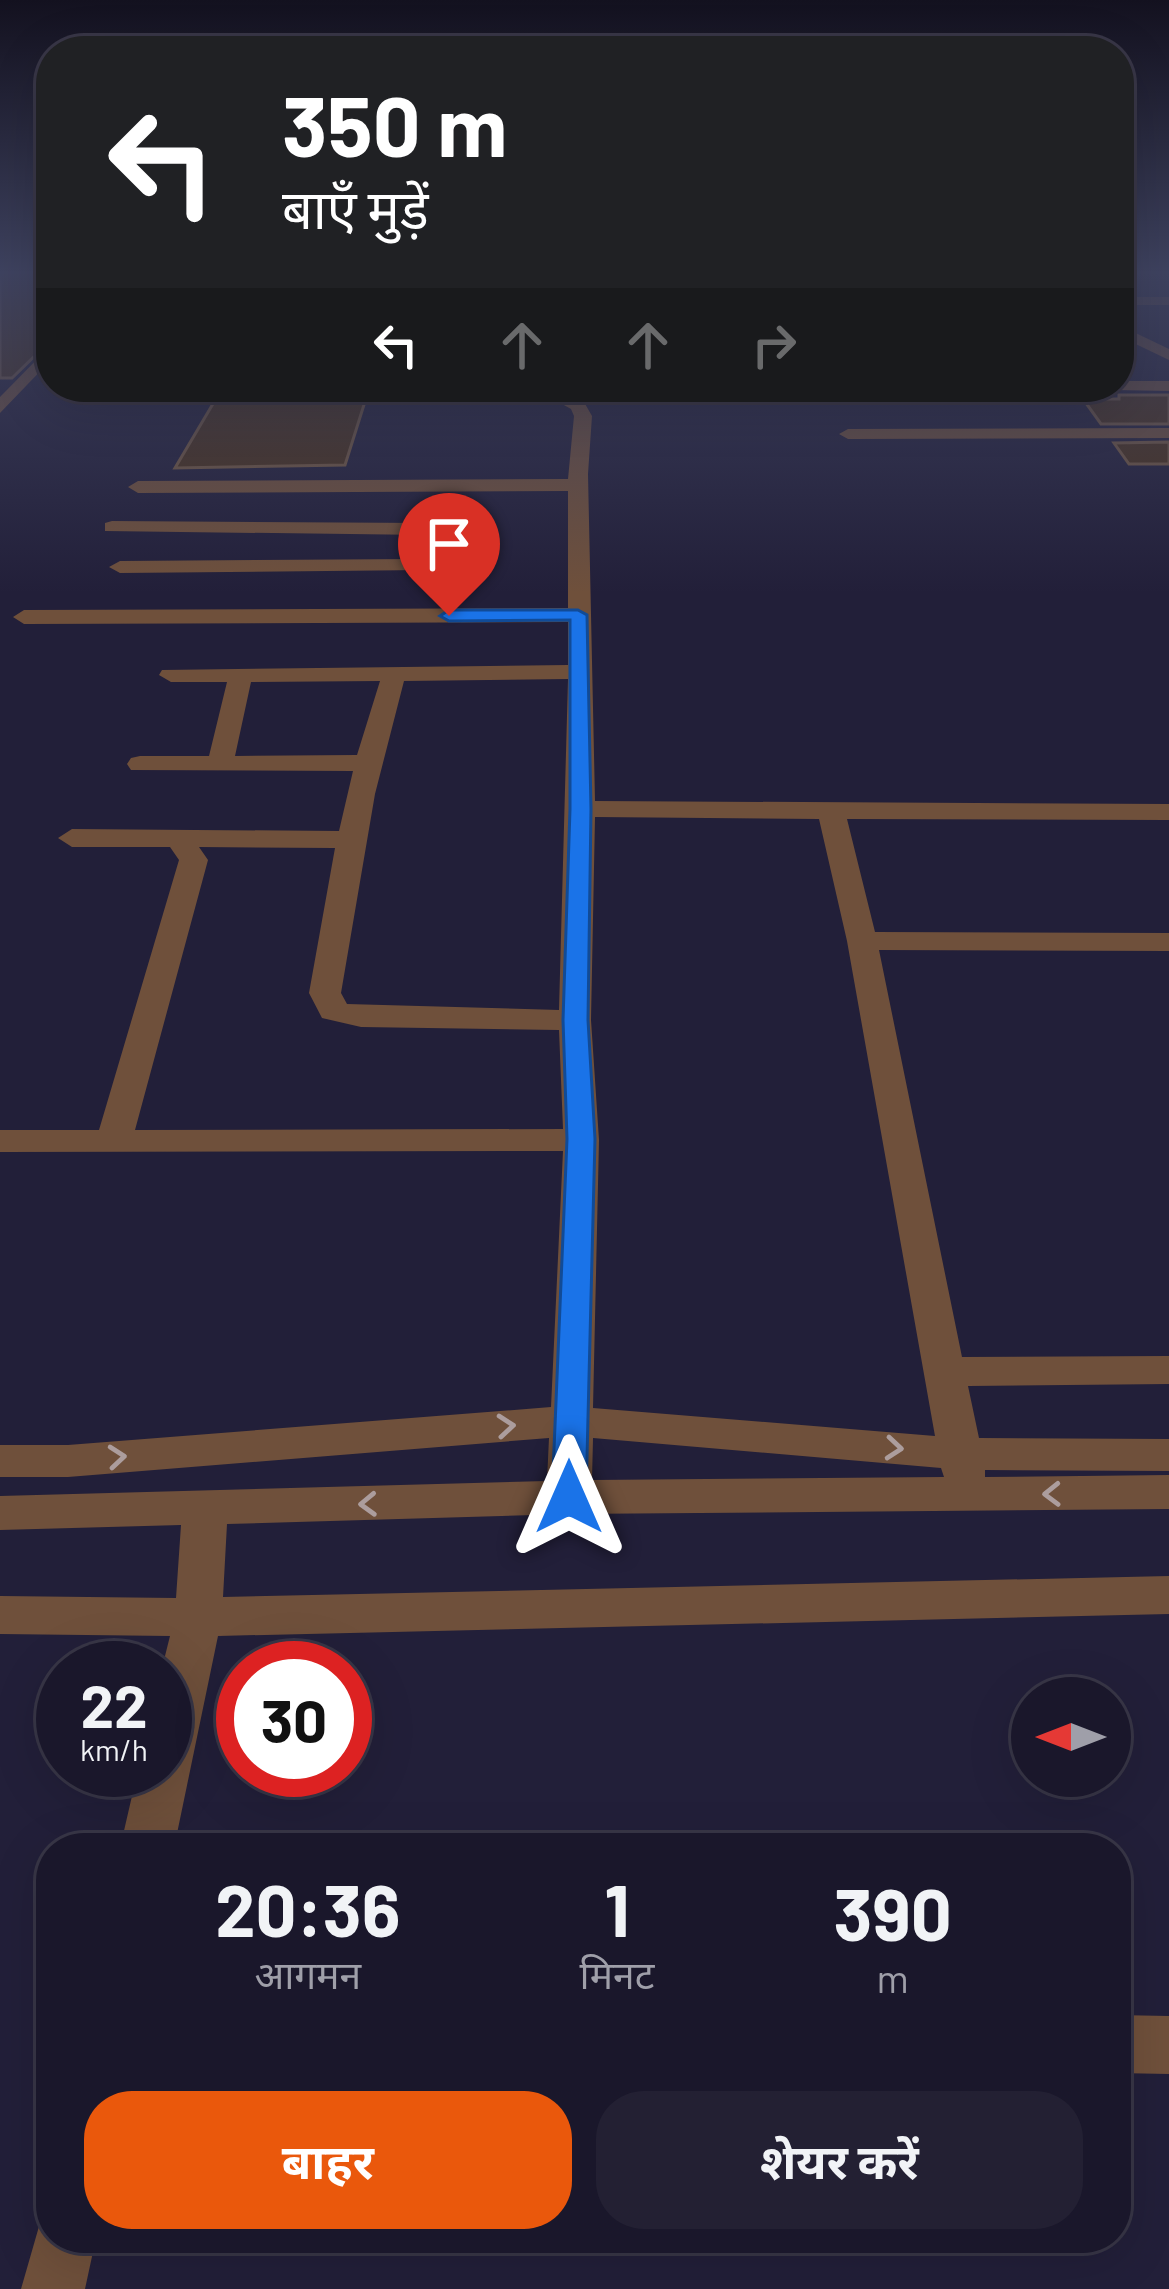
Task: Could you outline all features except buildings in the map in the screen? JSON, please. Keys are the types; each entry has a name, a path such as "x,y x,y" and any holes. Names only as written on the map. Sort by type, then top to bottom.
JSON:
{"street":[{"path":"0,408 26,379"},
{"path":"21,384 36,384"},
{"path":"1134,386 1169,386"},
{"path":"569,1497 581,1139 575,1020 581,809 578,485 583,416 570,402"},
{"path":"848,434 1169,433"},
{"path":"138,487 578,485"},
{"path":"412,590 434,487"},
{"path":"112,527 426,529"},
{"path":"120,567 157,592 412,590"},
{"path":"24,617 157,592 412,590 578,615"},
{"path":"171,675 393,677 581,672"},
{"path":"221,761 240,677"},
{"path":"393,677 365,764 349,840 325,993 334,1011 361,1017 575,1020"},
{"path":"140,764 365,764"},
{"path":"581,809 1169,812"},
{"path":"831,809 862,941 964,1474"},
{"path":"114,1140 194,860 177,837"},
{"path":"72,838 349,840"},
{"path":"862,941 1169,942"},
{"path":"0,1141 581,1139"},
{"path":"945,1372 1169,1370"},
{"path":"0,1461 68,1461 569,1421 964,1474 1169,1492"},
{"path":"0,1513 569,1497 964,1474 1169,1455"},
{"path":"192,1645 205,1509"},
{"path":"0,1615 198,1617 1169,1595"},
{"path":"150,1833 159,1797"},
{"path":"1131,2044 1169,2045"},
{"path":"53,2289 61,2253"}],"route":[{"path":"449,616 578,615 581,809 575,1020 581,1139 569,1497"}]}
